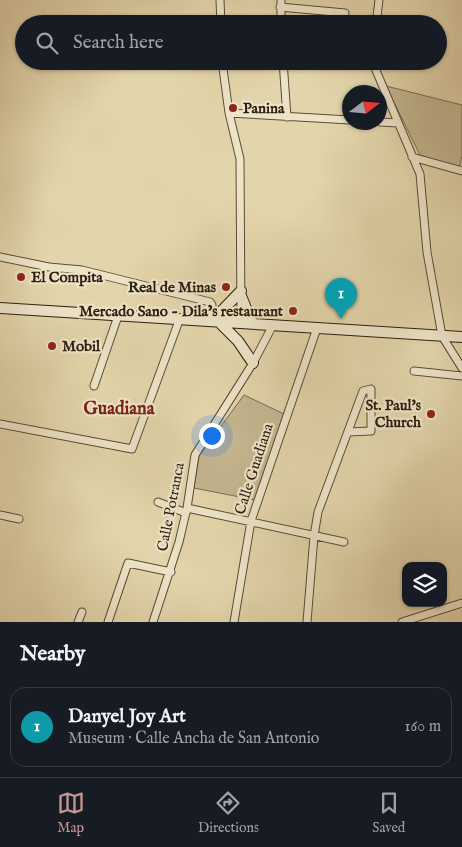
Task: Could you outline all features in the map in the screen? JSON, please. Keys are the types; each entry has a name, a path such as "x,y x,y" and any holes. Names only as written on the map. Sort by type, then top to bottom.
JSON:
{"main road":[{"path":"214,320 241,293 252,323"},
{"path":"0,308 462,337"},
{"path":"214,320 238,341 253,363"}],"street":[{"path":"220,0 221,15"},
{"path":"377,15 379,0"},
{"path":"281,4 345,13"},
{"path":"223,70 229,113 240,159 242,322"},
{"path":"284,70 287,117"},
{"path":"375,70 422,180 428,252 442,336 462,368"},
{"path":"229,113 342,120"},
{"path":"387,122 398,123"},
{"path":"412,157 462,171"},
{"path":"0,257 49,267 82,270 210,302 214,320"},
{"path":"94,386 118,316"},
{"path":"0,424 132,449 180,318"},
{"name":"Calle Potranca","path":"153,622 170,572 187,510 195,455 253,363 273,325"},
{"name":"Calle Guadiana","path":"234,622 251,521 317,328"},
{"path":"414,371 462,376"},
{"path":"307,622 314,536 319,507 363,391 371,389 371,431 348,432"},
{"path":"158,502 187,510 251,521 344,542"},
{"path":"0,515 19,519"},
{"path":"108,622 128,563 170,572"},
{"path":"402,622 462,603"},
{"path":"78,622 82,612"}],"shaded area":[{"path":"387,86 462,105 462,156 459,169 420,155"},
{"path":"244,395 284,414 255,500 194,488 199,456"}],"place":[{"name":"Panina","path":"233,108"},
{"name":"El Compita","path":"21,277"},
{"name":"Real de Minas","path":"226,287"},
{"name":"Mercado Sano - Dila’s restaurant","path":"293,311"},
{"name":"Danyel Joy Art","path":"341,319"},
{"name":"Mobil","path":"52,346"},
{"name":"St. Paul's Church","path":"431,414"}],"district":[{"name":"Guadiana","path":"119,409"}]}
